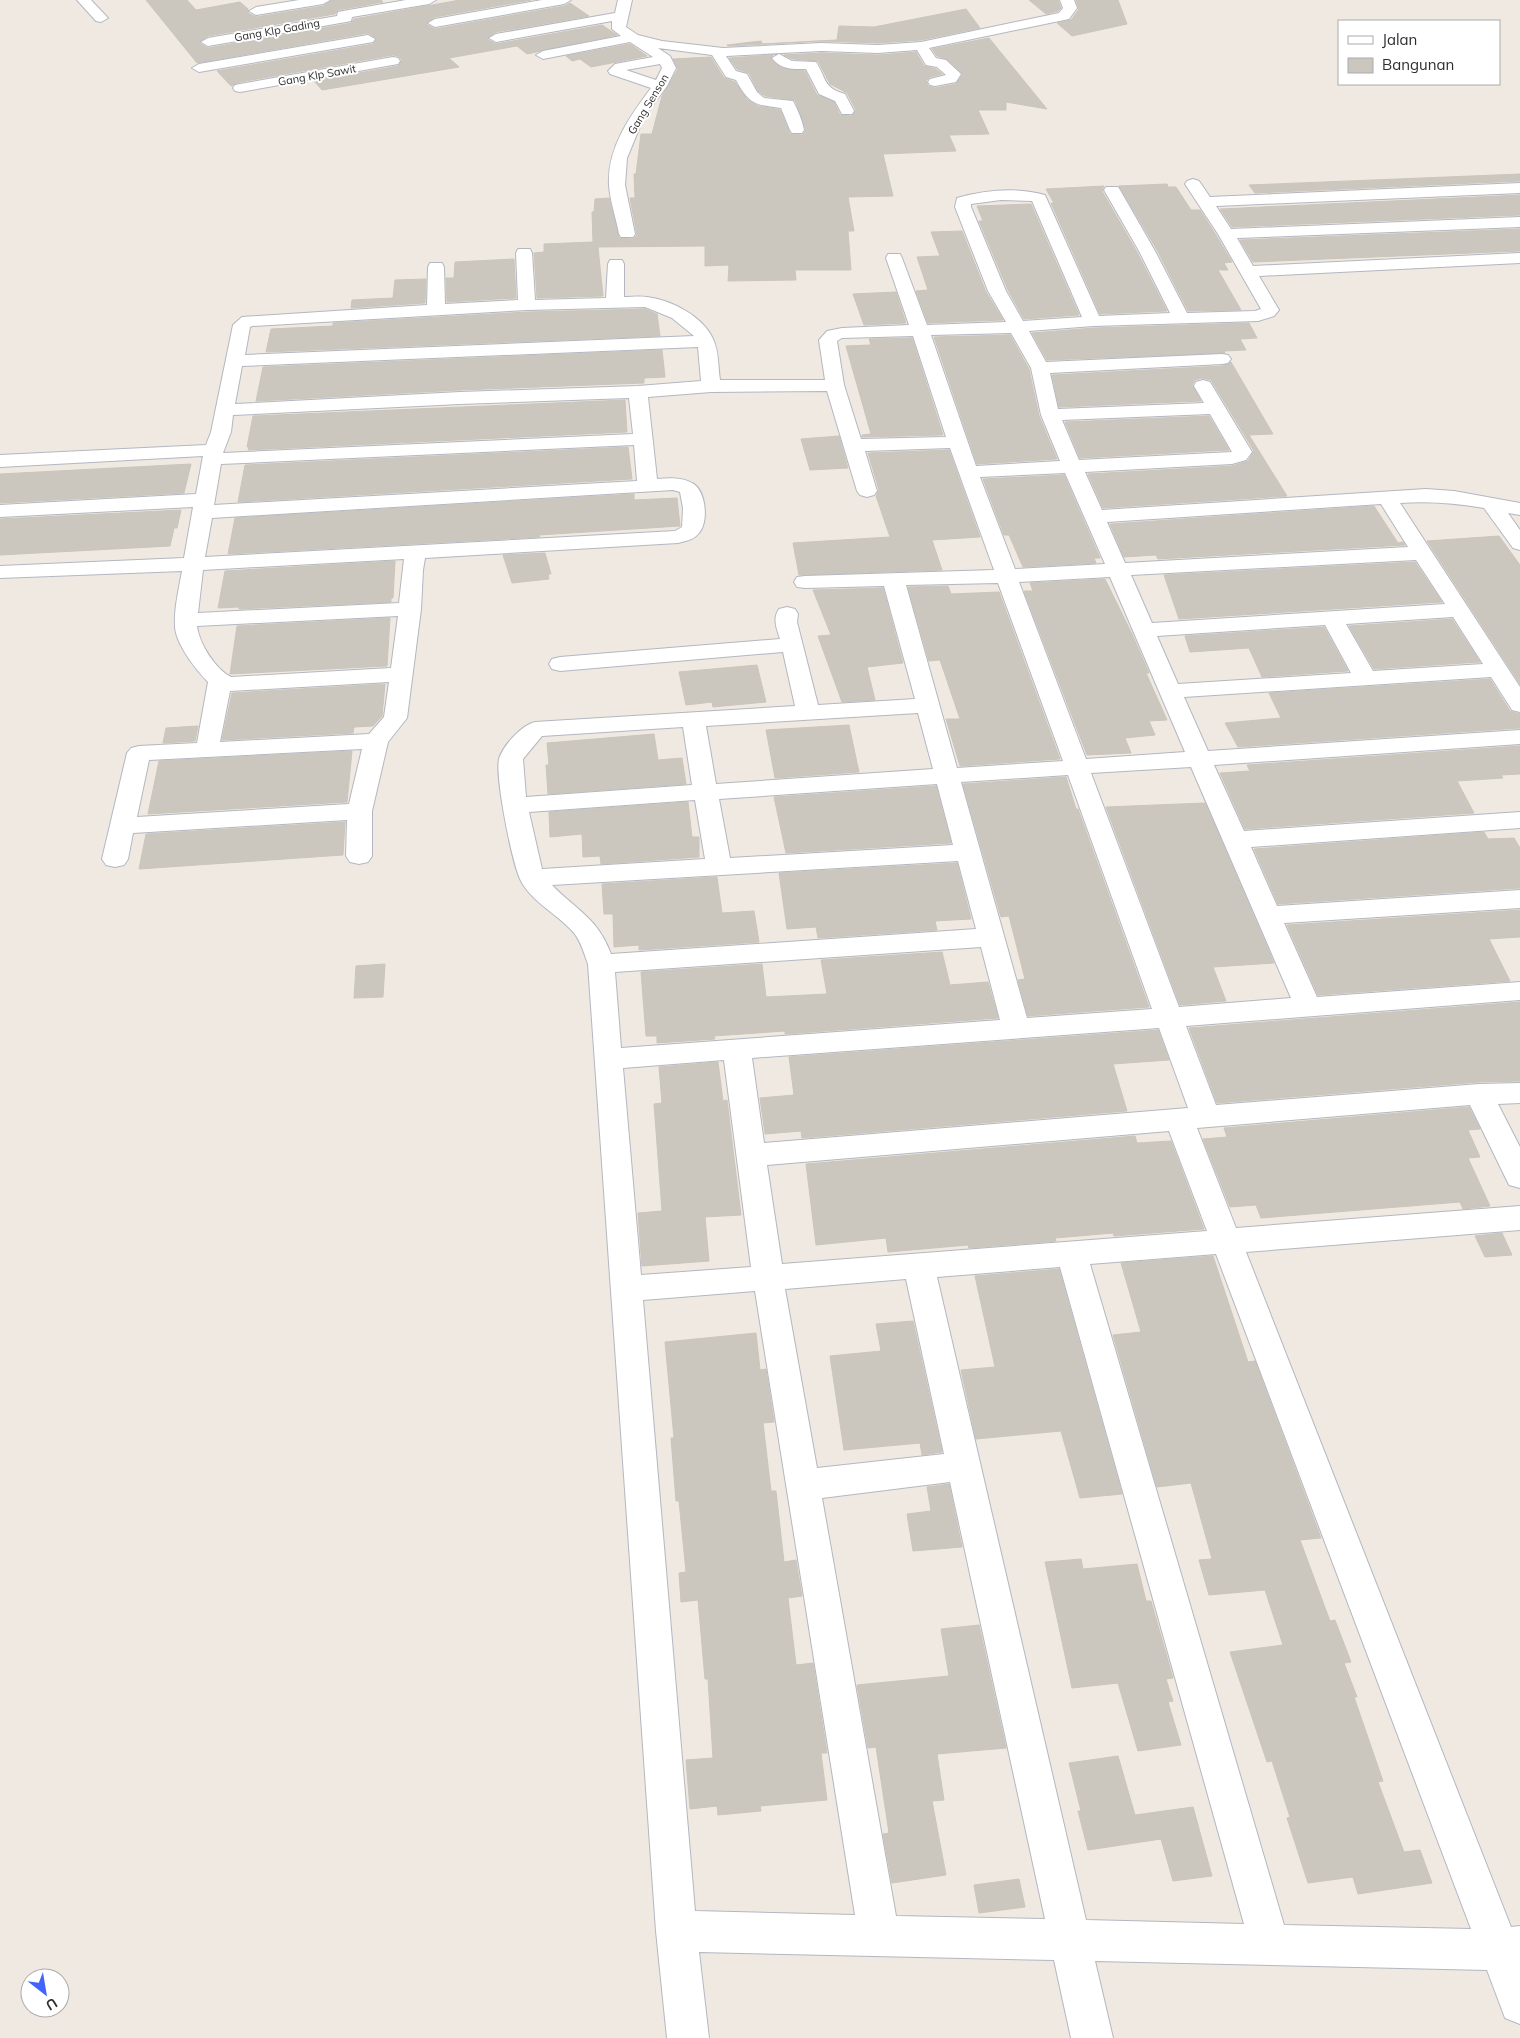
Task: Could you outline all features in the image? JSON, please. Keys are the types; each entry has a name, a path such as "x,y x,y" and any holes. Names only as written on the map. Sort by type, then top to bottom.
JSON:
{"street":[{"path":"84,0 101,18"},
{"path":"256,11 323,0 345,17 404,72"},
{"name":"Gang Klp Gading","path":"208,42 345,17 409,2 429,0"},
{"path":"435,24 564,0"},
{"path":"496,38 619,16 624,9 625,0"},
{"path":"543,55 632,38 662,45 723,52 821,47 878,49 921,46 1064,16 1070,8 1067,0"},
{"path":"409,2 450,36"},
{"name":"Gang Senson","path":"619,16 619,29 665,58 669,68 660,86 637,117 624,143 620,158 617,184 627,234"},
{"path":"199,68 368,39"},
{"path":"921,46 931,62 941,64 954,74 951,79 935,82"},
{"path":"716,50 731,74 742,77 758,102 788,104 797,130"},
{"path":"774,50 780,60 789,65 811,64 822,90 829,96 840,97 847,111"},
{"path":"660,86 615,71 620,67 665,58"},
{"name":"Gang Klp Sawit","path":"240,88 393,62"},
{"path":"866,491 836,385 828,348 828,340 833,335 842,333 1018,327 1093,321 1258,316 1268,312 1270,310 1226,234 1193,184"},
{"path":"1205,202 1520,188"},
{"path":"1112,190 1181,318"},
{"path":"1093,321 1039,198 1031,196 987,196 963,201 963,207 997,291 1040,368 1050,414 1072,467 1308,1007"},
{"path":"1226,234 1520,222"},
{"path":"524,253 526,305"},
{"path":"894,258 957,442 1169,1017 1193,1118 1226,1242 1510,1948 1520,2003"},
{"path":"1247,270 1520,258"},
{"path":"616,264 616,302"},
{"path":"436,267 436,310"},
{"path":"401,674 229,684 220,681 205,666 188,634 186,620 193,564 213,455 220,432 242,325 248,321 436,310 526,305 645,302 661,305 693,326 703,335 711,386"},
{"path":"235,361 705,341"},
{"path":"1040,368 1222,359"},
{"path":"224,410 451,398 638,392 711,386 836,385"},
{"path":"968,472 1232,458 1239,456 1242,452 1203,386"},
{"path":"638,392 648,486"},
{"path":"1050,414 1216,408"},
{"path":"0,461 213,455 644,438"},
{"path":"854,445 957,442"},
{"path":"0,511 205,506 681,486 689,489 692,494 694,524 686,534 678,537 193,564 0,572"},
{"path":"1095,517 1426,495 1454,497 1520,510"},
{"path":"1387,498 1520,705"},
{"path":"1490,503 1520,544"},
{"path":"359,856 360,811 376,741 395,718 410,609 412,570 416,552"},
{"path":"805,582 1007,576 1422,553"},
{"path":"893,578 1016,1028"},
{"path":"186,620 410,609"},
{"path":"1144,630 1459,610"},
{"path":"787,614 786,622 808,713"},
{"path":"1332,618 1365,678"},
{"path":"560,664 793,645"},
{"path":"1170,691 1497,670"},
{"path":"208,750 220,681"},
{"path":"688,2038 676,1931 601,964 588,933 543,891 532,878 516,805 510,764 512,758 535,729 928,705"},
{"path":"693,720 719,867"},
{"path":"516,805 1520,737"},
{"path":"115,859 139,753 376,741"},
{"path":"123,826 360,811"},
{"path":"1236,840 1520,820"},
{"path":"532,878 968,852"},
{"path":"1268,915 1520,899"},
{"path":"601,964 992,937"},
{"path":"608,1059 1520,991"},
{"path":"737,1049 768,1278 879,1936"},
{"path":"751,1155 1479,1094 1520,1093"},
{"path":"1479,1094 1520,1177"},
{"path":"626,1289 1520,1218"},
{"path":"1072,1254 1270,1945"},
{"path":"919,1266 1092,2038"},
{"path":"803,1485 964,1466"},
{"path":"676,1931 1270,1945 1510,1948"}],"building":[{"path":"146,0 187,0 196,10 240,2 248,9 248,13 256,17 323,6 332,0 381,0 383,2 338,10 335,14 208,36 199,43 208,48 346,24 351,23 354,19 460,0 531,0 435,17 426,24 435,29 564,6 570,3 589,16 496,32 487,39 496,44 602,25 617,35 527,54 517,46 449,58 459,67 322,90 314,81 398,66 402,60 398,56 393,55 240,82 231,86 217,71 373,44 377,39 368,33 197,63"},
{"path":"1029,0 1058,0 1061,8 1058,11 1046,14"},
{"path":"1076,0 1118,0 1127,24 1072,36 1057,23 1071,20 1079,9"},
{"path":"966,9 980,28 921,40 878,43 821,41 728,46 727,45 761,41 762,44 837,40 839,26 874,27"},
{"path":"989,38 1047,109 1006,102 1006,110 978,110 989,134 949,135 956,151 883,154 893,196 848,197 854,231 848,231 851,270 795,270 796,280 728,281 729,265 705,266 705,246 598,247 603,296 537,298 534,253 544,252 544,244 593,242 592,212 594,212 595,199 609,198 619,238 633,239 637,235 630,198 635,198 634,174 636,174 641,134 652,134 662,96 678,69 673,59 711,57 724,78 735,82 748,100 758,106 780,110 790,134 802,135 806,130 795,100 765,96 758,91 749,73 737,69 729,58 773,55 771,59 782,68 805,71 817,95 834,102 840,115 852,116 856,110 847,93 830,84 818,61 793,59 784,55 821,53 878,55 916,52 924,66 936,69 942,74 930,77 926,81 928,86 935,88 956,84 963,74 947,59 937,56 932,49"},
{"path":"630,44 647,56 591,67 580,59 572,61 566,56"},
{"path":"1520,174 1520,181 1255,193 1249,185"},
{"path":"1167,184 1168,187 1176,187 1191,210 1200,210 1232,262 1224,263 1228,270 1218,270 1241,310 1188,311 1157,250 1119,186"},
{"path":"1104,186 1102,191 1137,252 1167,311 1100,314 1051,203 1054,203 1046,189"},
{"path":"1520,195 1520,215 1232,227 1220,209"},
{"path":"1031,204 1079,315 1024,319 1008,290 979,221 983,221 977,206"},
{"path":"1520,229 1520,251 1253,262 1240,240"},
{"path":"962,231 986,292 1003,320 928,323 916,291 928,290 917,257 940,256 931,232"},
{"path":"514,259 516,298 447,302 446,278 454,278 455,262"},
{"path":"426,279 425,303 351,308 352,300 393,298 395,280"},
{"path":"896,292 906,323 864,325 853,294"},
{"path":"645,309 657,314 660,336 266,352 271,329 333,326 333,323 527,312"},
{"path":"1249,323 1257,338 1240,339 1246,350 1224,351 1225,353 1047,360 1032,333 1093,328"},
{"path":"1010,335 1029,369 1039,416 1057,459 977,464 934,337"},
{"path":"912,338 943,435 862,437 862,435 871,434 846,346 871,345 869,339"},
{"path":"662,350 665,377 644,378 644,383 460,390 256,401 263,367"},
{"path":"1231,362 1273,434 1249,435 1287,496 1103,508 1088,474 1232,466 1248,461 1254,451 1211,380 1202,378 1195,380 1192,385 1201,401 1059,407 1052,375 1222,366"},
{"path":"625,400 627,432 248,450 249,447 247,447 253,416"},
{"path":"1209,416 1229,450 1080,458 1065,422"},
{"path":"839,436 848,468 810,470 801,439"},
{"path":"628,447 632,479 238,502 245,465"},
{"path":"949,450 980,537 932,540 942,570 799,575 793,543 890,537 876,496 879,490 868,453"},
{"path":"191,464 184,493 0,503 0,474"},
{"path":"1064,475 1100,558 1094,558 1096,563 1023,567 1009,535 1004,535 983,479"},
{"path":"634,494 634,500 677,498 680,526 539,535 540,537 228,554 235,518"},
{"path":"1374,506 1398,543 1403,542 1405,545 1158,559 1156,555 1124,557 1110,524"},
{"path":"181,510 170,546 0,555 0,519"},
{"path":"1499,536 1520,565 1520,684 1427,541"},
{"path":"545,553 551,574 548,574 549,579 512,583 503,555"},
{"path":"395,561 393,598 391,598 391,602 239,609 239,607 218,608 225,571"},
{"path":"1415,562 1442,602 1179,619 1164,575"},
{"path":"1105,579 1132,634 1149,673 1146,673 1167,720 1149,721 1155,735 1125,738 1131,753 1087,755 1024,591 1033,591 1030,583"},
{"path":"948,586 951,594 999,592 1060,759 960,766 946,719 960,719 940,660 929,661 908,587"},
{"path":"883,588 903,663 867,667 875,700 842,702 818,636 831,635 813,590"},
{"path":"390,618 387,666 230,674 237,626"},
{"path":"1452,619 1480,662 1374,669 1349,626"},
{"path":"1324,627 1348,671 1262,677 1249,648 1190,652 1185,636"},
{"path":"757,665 766,702 713,707 712,702 686,705 679,672"},
{"path":"1490,679 1510,711 1520,714 1520,728 1238,747 1225,723 1281,718 1269,693"},
{"path":"385,684 382,716 373,726 354,727 353,733 222,740 232,693"},
{"path":"849,725 859,772 775,778 766,730"},
{"path":"198,726 195,741 163,743 166,728"},
{"path":"654,734 658,760 682,758 686,784 548,794 546,765 549,765 547,743"},
{"path":"1520,746 1520,774 1501,775 1503,778 1457,781 1474,813 1245,829 1220,773 1250,771 1247,765"},
{"path":"352,751 347,802 148,814 159,761"},
{"path":"1066,777 1149,1007 1028,1016 1018,980 1025,979 1009,916 1001,917 963,784"},
{"path":"936,786 951,843 786,853 774,797"},
{"path":"688,802 692,837 699,837 699,857 601,864 600,856 583,857 582,834 550,837 549,812"},
{"path":"1205,803 1274,963 1213,967 1226,1001 1180,1005 1106,807"},
{"path":"345,822 343,855 139,869 146,834"},
{"path":"1484,832 1488,839 1514,838 1520,848 1520,888 1278,904 1254,849"},
{"path":"957,863 971,919 935,921 937,930 818,938 816,927 787,929 779,873"},
{"path":"717,877 722,913 754,911 759,942 639,950 639,945 614,947 613,914 604,914 602,884"},
{"path":"1520,910 1520,937 1489,939 1510,981 1318,995 1287,925"},
{"path":"942,952 950,985 988,982 998,1018 785,1034 785,1031 714,1036 715,1039 657,1043 657,1036 646,1036 641,972 762,964 766,997 827,994 821,960"},
{"path":"385,964 383,997 354,998 356,966"},
{"path":"1520,1002 1520,1081 1479,1082 1217,1103 1189,1028"},
{"path":"1158,1030 1169,1060 1113,1064 1127,1111 802,1138 801,1131 765,1134 760,1098 794,1095 789,1057"},
{"path":"718,1062 723,1101 727,1100 741,1215 705,1217 709,1261 642,1266 638,1213 662,1211 654,1104 662,1103 659,1067"},
{"path":"1469,1107 1480,1129 1468,1130 1480,1157 1468,1158 1490,1206 1463,1209 1460,1202 1261,1218 1256,1205 1230,1207 1203,1139 1227,1137 1224,1128"},
{"path":"1135,1136 1137,1143 1171,1141 1204,1229 1114,1236 1113,1233 1055,1238 1056,1241 969,1248 968,1245 888,1252 886,1238 816,1245 806,1164"},
{"path":"1502,1233 1512,1255 1485,1257 1475,1236"},
{"path":"1213,1256 1248,1362 1255,1361 1321,1538 1300,1540 1330,1621 1335,1620 1351,1662 1344,1663 1357,1697 1354,1697 1383,1781 1378,1782 1404,1852 1420,1850 1432,1883 1358,1894 1353,1877 1308,1883 1287,1818 1290,1817 1272,1761 1267,1762 1230,1652 1283,1645 1265,1590 1209,1595 1199,1560 1212,1559 1191,1483 1157,1487 1113,1335 1141,1332 1121,1263"},
{"path":"1059,1269 1122,1494 1080,1498 1061,1431 976,1439 961,1370 995,1367 975,1276"},
{"path":"913,1321 942,1452 922,1455 920,1443 844,1450 830,1356 881,1351 876,1324"},
{"path":"756,1333 760,1370 766,1369 774,1422 763,1423 771,1491 776,1491 784,1562 796,1560 802,1596 788,1598 796,1665 813,1663 827,1753 821,1753 827,1800 760,1806 761,1811 718,1815 717,1806 690,1809 686,1760 713,1758 708,1679 705,1679 698,1600 681,1602 679,1573 686,1572 679,1501 676,1501 671,1438 674,1438 665,1342"},
{"path":"949,1484 962,1547 913,1551 907,1514 931,1511 927,1487"},
{"path":"1081,1559 1083,1569 1137,1564 1146,1601 1151,1601 1173,1678 1166,1679 1173,1701 1168,1702 1181,1745 1138,1751 1118,1683 1072,1688 1045,1562"},
{"path":"979,1625 1006,1748 937,1754 944,1800 932,1801 946,1875 892,1883 883,1834 889,1833 876,1747 868,1748 857,1685 949,1676 941,1629"},
{"path":"1118,1756 1135,1815 1193,1807 1212,1876 1173,1881 1161,1839 1088,1850 1069,1763"},
{"path":"1019,1879 1025,1907 979,1913 974,1885"}]}
